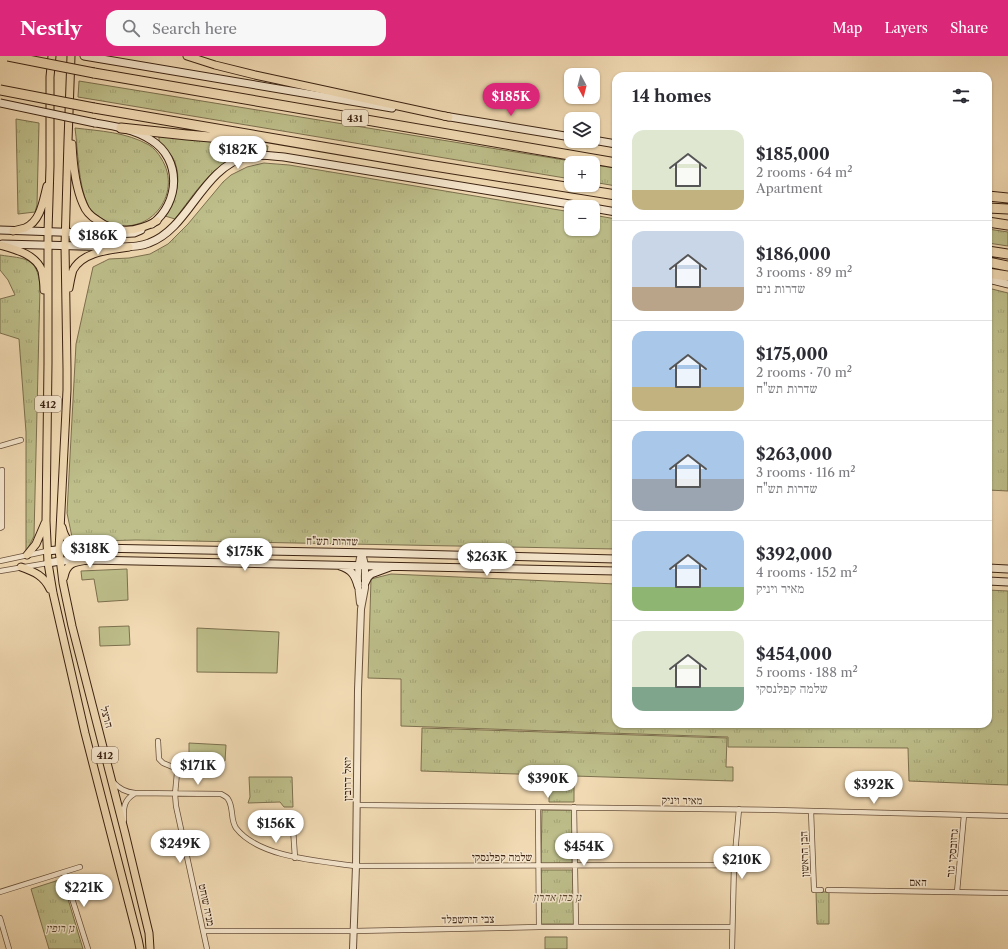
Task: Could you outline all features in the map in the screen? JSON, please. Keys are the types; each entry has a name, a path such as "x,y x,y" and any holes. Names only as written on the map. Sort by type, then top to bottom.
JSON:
{"highway":[{"name":"431","path":"8,56 94,73 612,162"},
{"path":"0,90 94,108 612,194"},
{"path":"121,128 323,147"},
{"path":"992,195 1008,197"},
{"path":"992,208 1008,210"},
{"path":"992,223 1008,225"},
{"path":"992,252 1008,254"},
{"path":"992,263 1008,266"},
{"path":"992,274 1008,276"}],"main road":[{"name":"412","path":"50,56 46,521 48,563 53,594 85,733 140,949"},
{"name":"412","path":"60,561 59,550 67,390 65,246 71,56"},
{"path":"84,56 564,136"},
{"path":"187,56 255,75 449,117"},
{"path":"0,103 121,128 136,133 152,140 163,151 173,170 174,178 170,202 166,210 157,221 139,231 125,234 0,230"},
{"path":"69,112 76,182 82,204 87,213 103,225 128,231 142,228 157,221"},
{"path":"600,141 612,143"},
{"path":"66,310 69,286 73,271 77,265 88,257 100,252 157,240 180,219 216,175 226,166 250,156 266,155 284,157 564,203"},
{"path":"13,231 30,225 39,215 47,187 50,166"},
{"path":"600,209 612,211"},
{"path":"0,245 129,247"},
{"path":"0,245 26,254 40,267 42,272 48,324"},
{"path":"992,280 1008,284"},
{"path":"27,555 36,544 46,521"},
{"path":"61,525 69,542 94,548"},
{"name":"שדרות תש\"ח","path":"47,551 94,548 612,559"},
{"path":"63,583 67,567 71,564 88,560"},
{"name":"שדרות תש\"ח","path":"48,563 88,560 612,570"},
{"name":"הרצל","path":"60,561 72,626 149,933 150,949"},
{"path":"333,564 346,568 352,572 356,580 361,584 371,574 394,565"},
{"path":"21,567 33,571 46,581 53,594"},
{"path":"992,568 1008,569"},
{"path":"992,581 1008,582"}],"street":[{"path":"0,446 21,440"},
{"path":"0,528 2,527 2,470"},
{"path":"0,561 47,551"},
{"name":"יואל דרובין","path":"354,949 357,736 362,553"},
{"path":"0,571 48,563"},
{"name":"מניה שוחט","path":"158,741 159,759 163,763 175,768 177,773 175,794 176,806 207,949"},
{"path":"112,781 126,792 175,794"},
{"path":"125,834 124,807 127,799 134,793"},
{"name":"שלמה קפלנסקי","path":"175,794 221,794 228,798 231,805 233,822 237,829 249,840 273,851 295,858 356,866 734,865"},
{"name":"מאיר ויניק","path":"357,805 739,809 1008,816"},
{"path":"538,807 539,927"},
{"path":"574,807 576,927"},
{"path":"732,949 734,865 739,809"},
{"name":"הבן הראשון","path":"812,811 814,890 821,890"},
{"name":"גרזובסקי גור","path":"957,892 964,815"},
{"path":"293,828 295,858"},
{"path":"0,892 80,867"},
{"path":"64,873 88,949"},
{"name":"האם","path":"828,890 1008,893"},
{"path":"0,918 9,949"},
{"name":"צבי הירשפלד","path":"203,931 354,931 539,927 732,927"}],"green space":[{"path":"79,81 564,160 564,178 78,97"},
{"path":"16,119 39,123 37,205 35,212 18,214"},
{"path":"75,128 103,131 131,137 149,145 157,152 167,172 168,186 165,199 158,211 147,220 135,225 121,226 106,221 89,208 82,188"},
{"path":"159,136 268,146 267,152 253,152 245,154 223,164 205,180 175,219 165,216 175,195 178,173 173,158 159,141"},
{"path":"264,163 289,165 564,211 564,236 600,236 600,216 612,218 612,549 136,540 98,541 72,537 67,513 76,344 93,267 109,259 129,258 150,254 168,244 188,224 223,182 231,175 247,167"},
{"path":"600,166 612,167 612,185 600,183"},
{"path":"992,230 1008,232 1008,246 992,244"},
{"path":"0,255 16,257 33,264 36,269 40,286 34,536 26,552 26,432 19,339 0,333 0,299 15,295 8,280 0,270"},
{"path":"992,289 1008,293 1008,491 992,490"},
{"path":"127,569 128,600 98,602 94,579 82,580 81,571"},
{"path":"391,574 612,584 612,728 992,728 992,590 1008,591 1008,785 909,781 908,748 728,747 728,737 401,726 401,679 368,678 371,579"},
{"path":"129,626 130,645 100,646 99,627"},
{"path":"197,628 279,632 277,673 197,672"},
{"path":"422,728 727,738 726,767 733,767 733,781 574,776 574,802 549,802 549,775 421,771"},
{"path":"189,743 226,745 225,761 189,759"},
{"path":"249,777 292,777 293,807 284,807 280,802 248,803 250,797"},
{"path":"542,810 573,810 572,864 541,864"},
{"name":"גן כהן אהרון","path":"541,870 573,870 574,924 541,924"},
{"name":"גן רופין","path":"62,879 83,949 49,949 31,889"},
{"path":"816,892 829,892 829,924 817,924"},
{"path":"545,937 567,937 567,949 545,949"}]}
